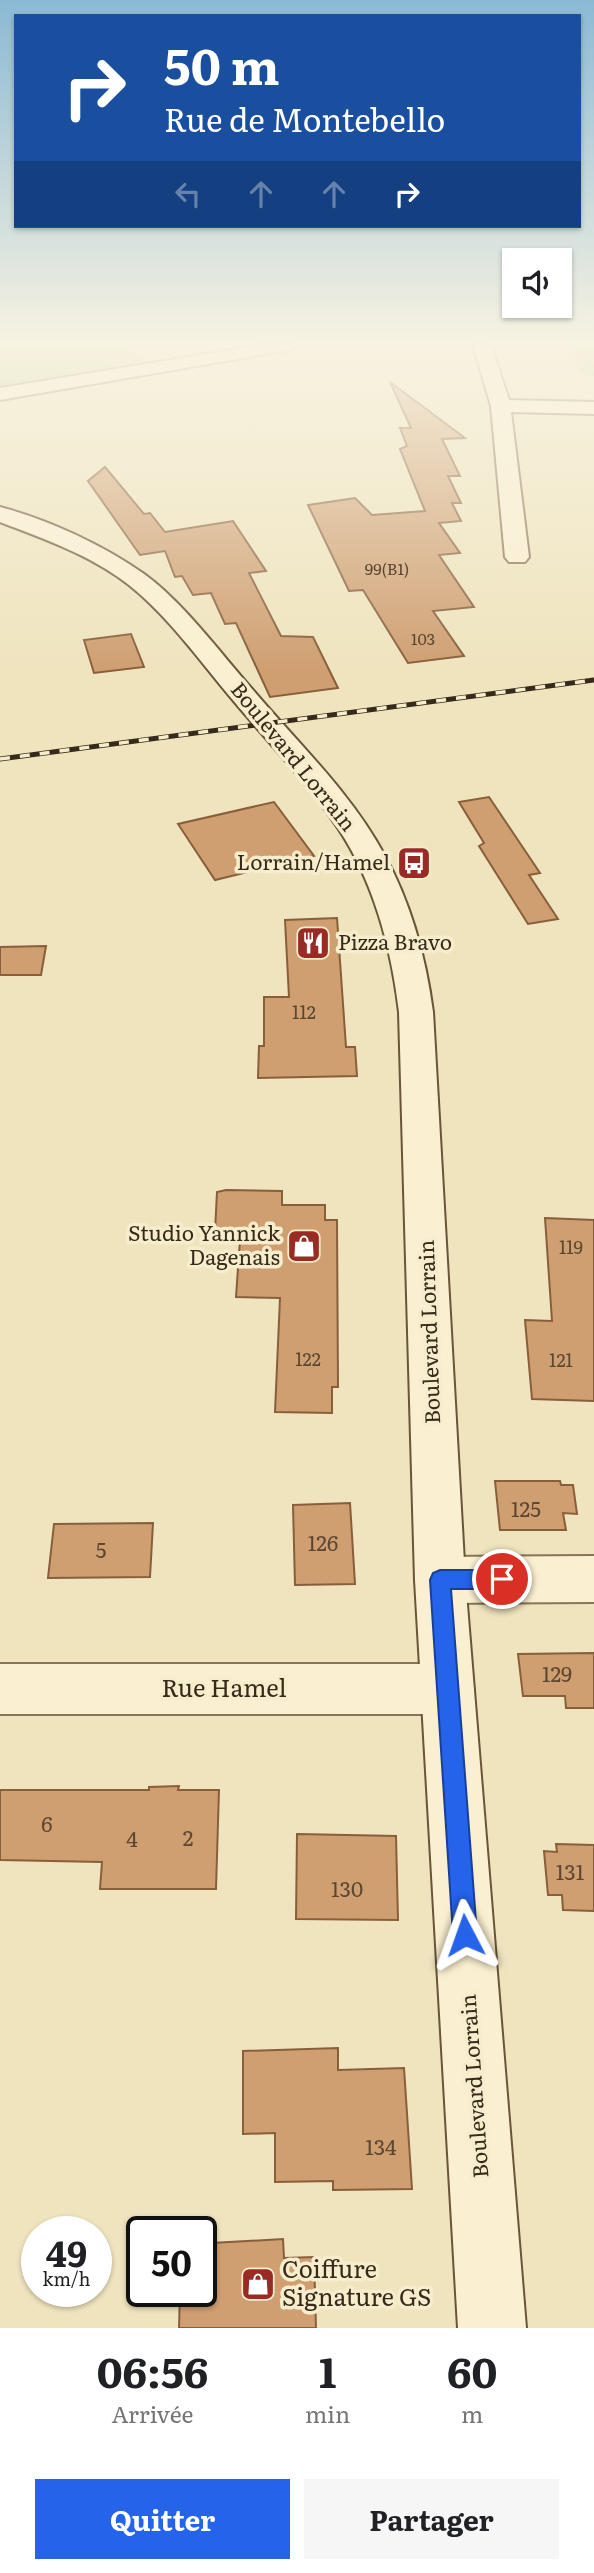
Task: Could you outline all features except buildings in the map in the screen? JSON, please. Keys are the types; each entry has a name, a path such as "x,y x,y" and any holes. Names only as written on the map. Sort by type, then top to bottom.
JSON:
{"main road":[{"path":"506,454 517,557"},
{"name":"Boulevard Lorrain","path":"0,514 103,558 137,580 157,599 344,814 381,878 410,967 416,1012 440,1580 492,2328"},
{"path":"440,1580 594,1579"},
{"name":"Rue Hamel","path":"0,1689 448,1689"}],"railway":[{"path":"0,759 594,680"}],"place":[{"name":"Lorrain/Hamel","path":"414,863"},
{"name":"Pizza Bravo","path":"313,943"},
{"name":"Studio Yannick Dagenais","path":"304,1246"},
{"name":"Coiffure Signature GS","path":"258,2284"}],"route":[{"path":"465,1935 440,1580 502,1579"}]}
